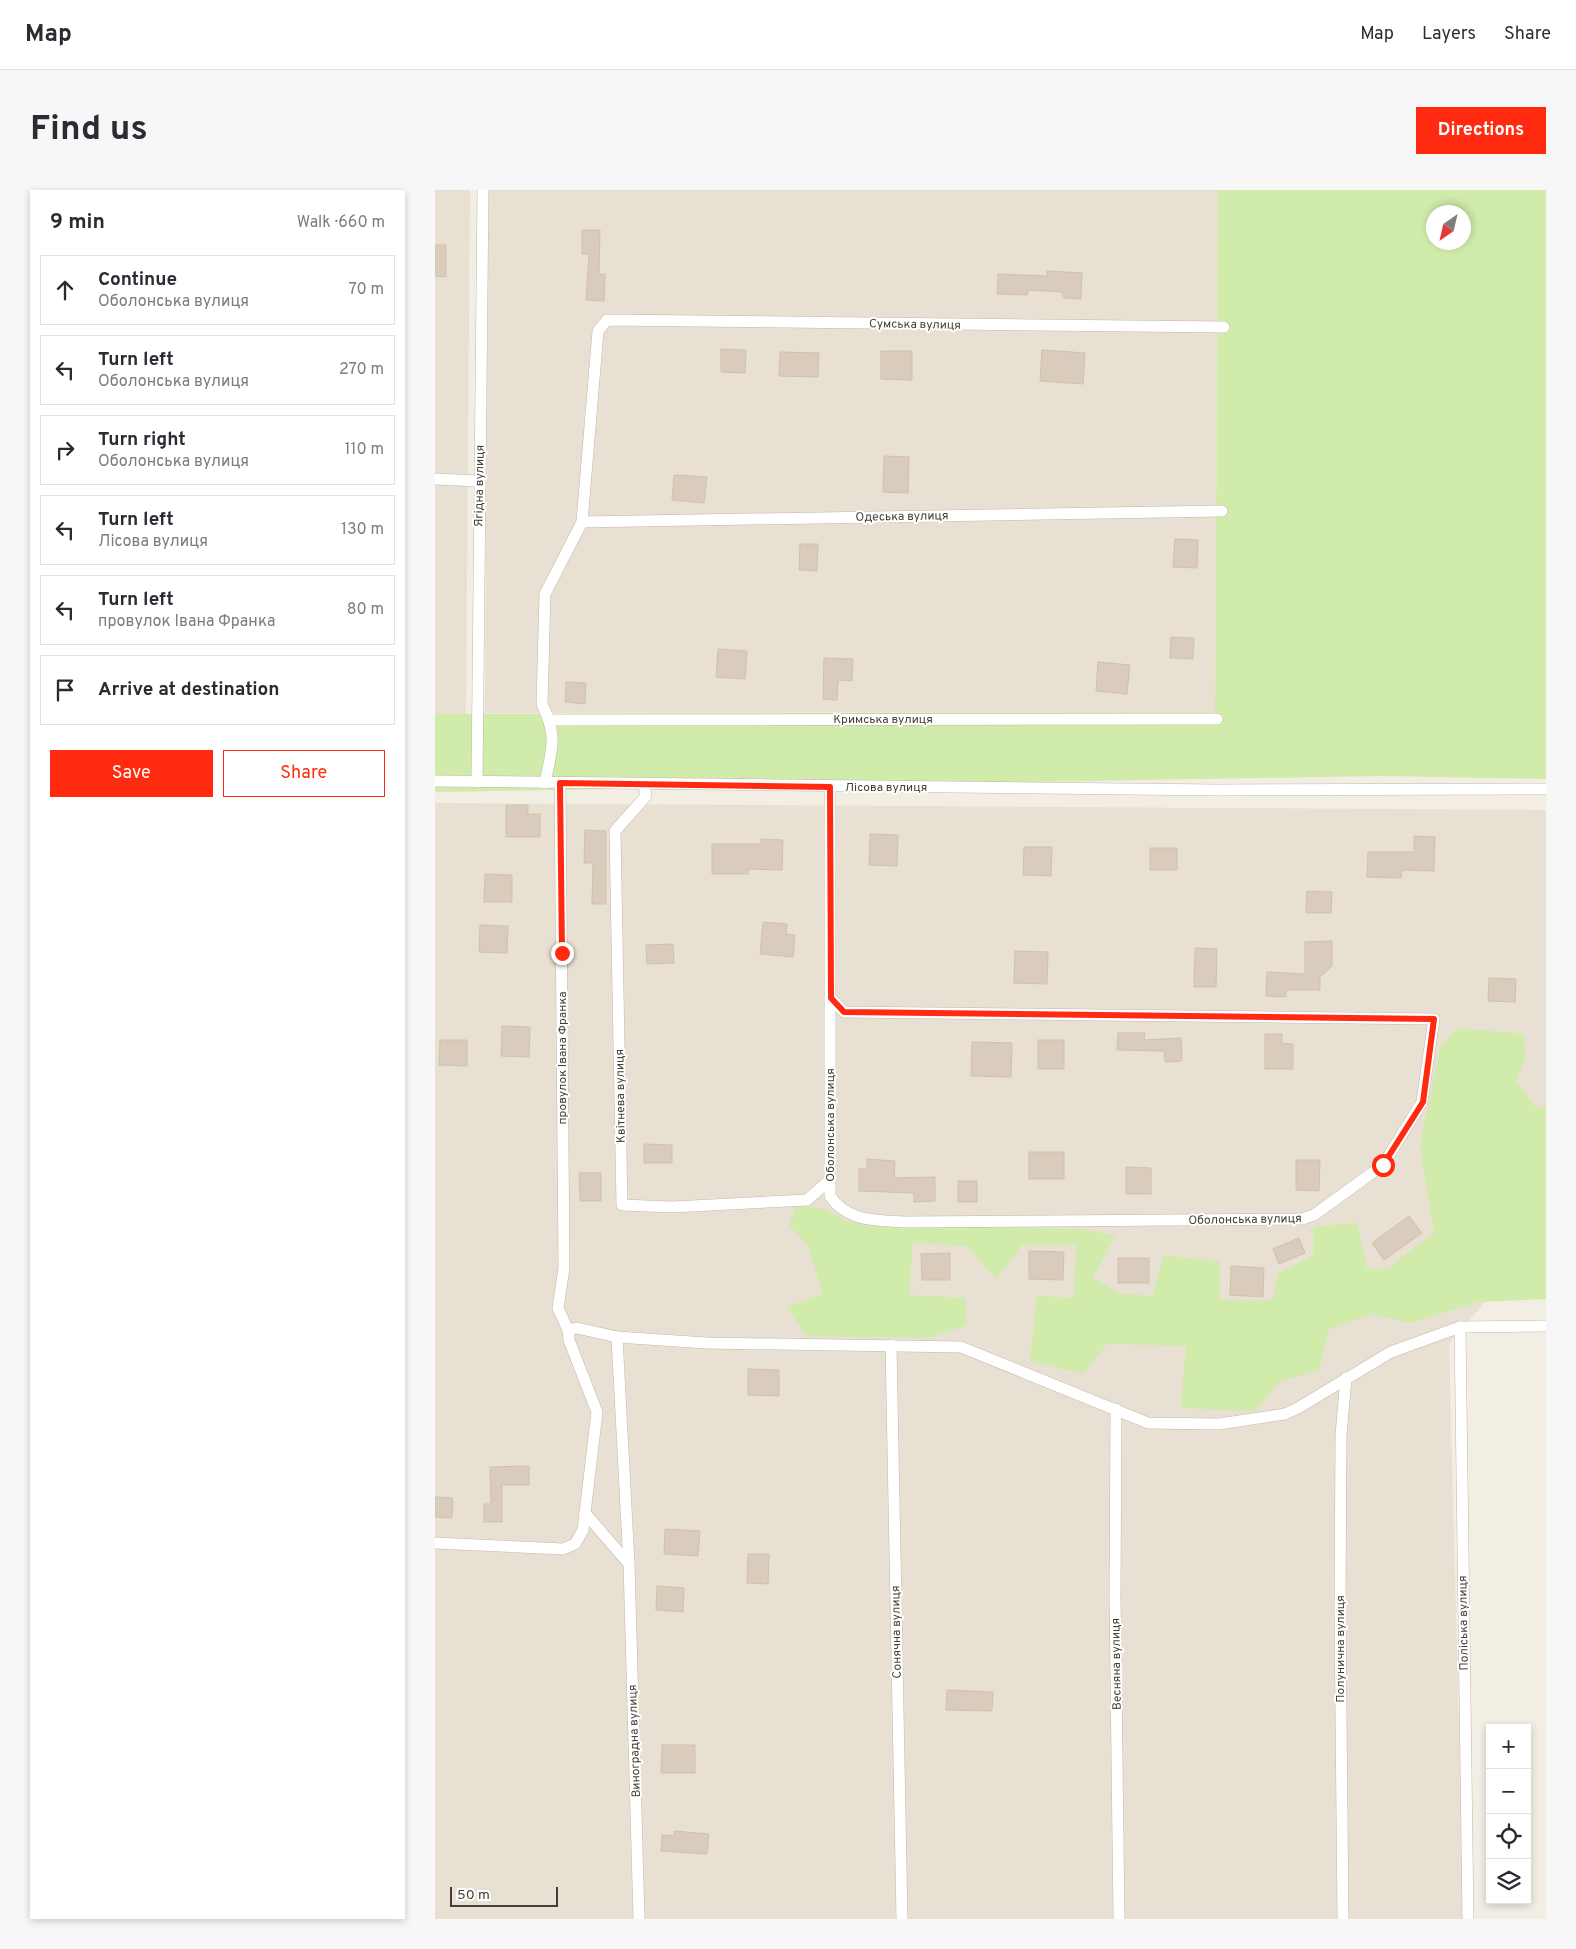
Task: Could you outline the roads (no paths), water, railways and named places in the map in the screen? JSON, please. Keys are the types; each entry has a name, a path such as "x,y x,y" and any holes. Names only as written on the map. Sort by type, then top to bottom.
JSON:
{"street":[{"name":"Ягідна вулиця","path":"477,782 483,190"},
{"name":"Сумська вулиця","path":"582,522 599,331 607,320 1224,327"},
{"path":"435,479 479,481"},
{"name":"Одеська вулиця","path":"582,522 1223,511"},
{"path":"545,783 553,739 550,720 542,704 545,594 582,522"},
{"name":"Кримська вулиця","path":"550,720 1217,719"},
{"name":"Лісова вулиця","path":"435,781 1217,790 1546,789"},
{"name":"провулок Івана Франка","path":"435,1543 563,1548 575,1544 583,1530 597,1412 569,1340 568,1330 559,1308 564,1268 560,783"},
{"name":"Квітнева вулиця","path":"645,784 646,796 615,832 622,1205 672,1208 807,1200 830,1180"},
{"name":"Оболонська вулиця","path":"830,787 830,1196 836,1206 845,1213 872,1220 904,1222 1302,1219 1322,1211 1383,1165 1423,1102 1434,1019 844,1012 831,998"},
{"path":"568,1330 577,1328 617,1337 707,1343 961,1347 1116,1408 1148,1423 1219,1424 1285,1414 1391,1352 1460,1327 1546,1326"},
{"name":"Поліська вулиця","path":"1460,1327 1468,1919"},
{"name":"Виноградна вулиця","path":"617,1337 629,1564 639,1919"},
{"name":"Сонячна вулиця","path":"891,1345 902,1919"},
{"name":"Полунична вулиця","path":"1343,1919 1339,1610 1341,1435 1346,1378"},
{"name":"Весняна вулиця","path":"1116,1408 1115,1597 1119,1919"},
{"path":"585,1513 629,1564"}]}
